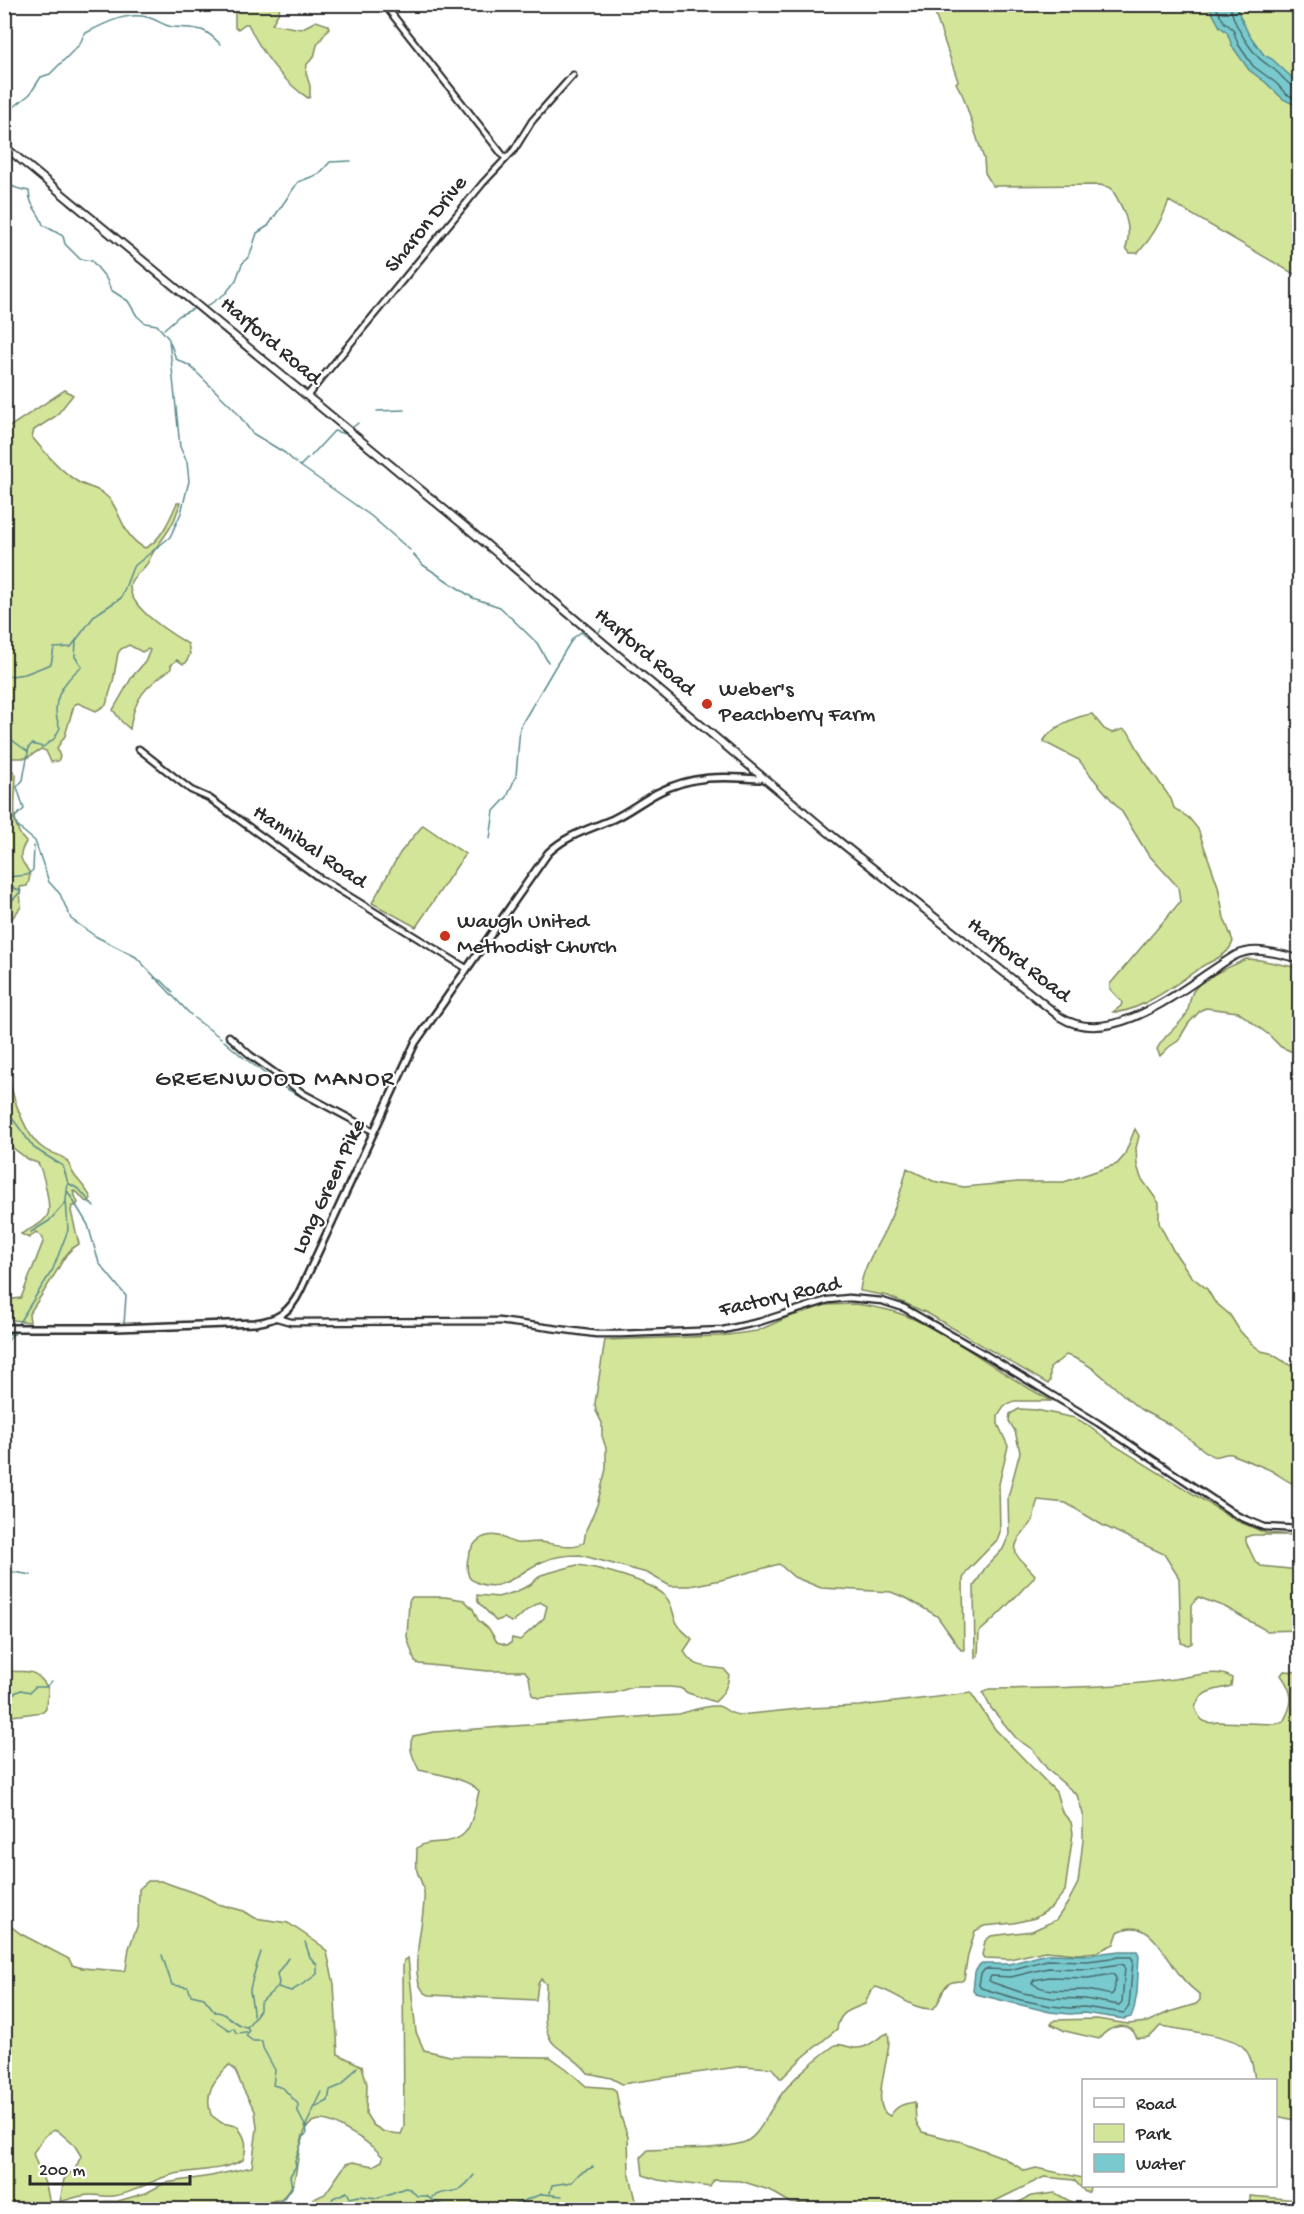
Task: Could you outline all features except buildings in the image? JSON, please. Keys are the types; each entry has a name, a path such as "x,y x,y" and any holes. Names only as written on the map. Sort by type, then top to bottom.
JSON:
{"main road":[{"name":"Harford Road","path":"4,146 473,532 866,863 1063,1019 1086,1026 1105,1025 1132,1018 1246,951 1265,951 1299,959"}],"street":[{"path":"384,4 504,158"},
{"name":"Sharon Drive","path":"307,396 504,158 514,150 532,121 573,75"},
{"name":"Hannibal Road","path":"139,749 191,790 209,798 318,878 466,968"},
{"name":"Long Green Pike","path":"277,1318 286,1313 296,1298 415,1043 540,862 563,840 618,816 658,792 682,782 710,777 760,779 762,777"},
{"path":"229,1036 250,1055 304,1094 373,1131"},
{"name":"Factory Road","path":"277,1318 291,1322 499,1321 584,1333 620,1334 723,1330 759,1322 828,1300 849,1298 882,1301 904,1308 986,1355 1098,1423 1238,1516 1264,1527 1299,1529"},
{"path":"4,1328 196,1326 255,1323 277,1318"}],"green space":[{"path":"229,5 280,5 272,24 301,29 316,21 328,25 329,28 317,45 314,57 307,64 306,73 310,86 310,97 298,91 281,74 259,45 248,24 238,29 235,28 235,13"},
{"path":"932,5 1299,5 1299,277 1169,201 1148,241 1138,253 1130,253 1126,248 1128,232 1126,217 1111,188 1100,185 993,186 985,173 984,159 963,96 956,83 958,81"},
{"path":"65,390 73,395 56,416 34,430 32,437 65,473 110,499 130,536 145,548 160,535 177,503 180,503 170,527 146,565 132,580 130,591 134,600 150,618 188,644 190,654 186,663 183,664 177,660 171,665 171,669 143,693 138,700 130,729 113,710 132,677 145,662 150,650 142,652 129,645 121,649 118,653 106,705 96,711 78,703 74,705 65,736 57,748 60,757 58,761 51,762 46,751 41,749 27,758 5,758 5,430"},
{"path":"1092,714 1104,729 1112,733 1123,729 1129,733 1144,760 1171,799 1174,808 1189,818 1198,829 1218,886 1224,918 1233,941 1220,957 1158,996 1134,1008 1113,1012 1121,1006 1122,1002 1110,989 1110,984 1180,902 1178,887 1147,853 1122,812 1079,760 1044,742 1048,735 1059,726 1072,719"},
{"path":"5,761 16,775 15,820 26,842 21,857 29,873 29,879 27,886 20,887 21,907 5,927"},
{"path":"423,825 465,854 416,927 372,903 400,853"},
{"path":"1246,959 1299,968 1299,1045 1293,1052 1281,1047 1238,1012 1206,1008 1201,1010 1188,1024 1178,1041 1160,1056 1157,1049 1187,1013 1194,990 1211,976"},
{"path":"4,1064 16,1104 29,1132 44,1149 59,1155 69,1163 91,1198 89,1202 85,1201 73,1191 78,1203 72,1206 71,1211 79,1244 64,1259 29,1314 30,1322 12,1320 10,1302 21,1298 43,1238 36,1232 29,1238 21,1234 46,1218 49,1209 44,1180 38,1163 29,1160 5,1142"},
{"path":"1135,1129 1139,1136 1136,1148 1137,1165 1141,1178 1159,1203 1159,1223 1173,1250 1191,1276 1207,1289 1214,1301 1230,1315 1251,1343 1261,1351 1270,1353 1290,1365 1299,1374 1299,1486 1272,1471 1231,1454 1212,1456 1172,1426 1140,1409 1096,1371 1077,1359 1066,1355 1050,1368 1048,1384 927,1313 888,1296 860,1291 866,1267 895,1207 907,1168 933,1181 964,1187 1018,1182 1064,1182 1117,1164 1124,1156"},
{"path":"855,1304 892,1311 923,1324 1052,1401 1014,1401 1004,1406 998,1415 998,1424 1008,1446 999,1484 1000,1532 997,1540 967,1571 963,1579 964,1650 961,1650 937,1616 908,1599 891,1592 821,1588 794,1577 779,1564 721,1580 690,1586 670,1586 647,1573 580,1555 548,1559 496,1585 487,1586 469,1578 467,1566 470,1552 473,1546 484,1537 491,1535 516,1543 539,1542 568,1546 584,1542 606,1469 606,1448 602,1436 602,1423 595,1403 605,1340 720,1336 757,1331 786,1318 826,1305"},
{"path":"1019,1409 1075,1418 1114,1445 1237,1521 1266,1533 1294,1535 1252,1535 1246,1537 1246,1542 1255,1561 1261,1566 1299,1570 1299,1630 1267,1631 1225,1607 1198,1597 1192,1605 1192,1643 1188,1645 1181,1643 1179,1578 1164,1554 1102,1525 1066,1503 1038,1500 1033,1519 1018,1540 1015,1549 1019,1558 1035,1575 979,1632 978,1656 975,1658 974,1586 985,1568 1003,1549 1009,1535 1008,1497 1020,1452 1015,1431 1009,1421 1010,1414"},
{"path":"577,1565 637,1581 665,1596 671,1605 677,1624 692,1639 684,1651 687,1657 701,1666 724,1669 729,1675 726,1687 718,1699 715,1702 680,1688 669,1687 633,1687 614,1693 538,1698 532,1695 529,1677 525,1671 488,1671 415,1662 407,1637 409,1601 412,1597 445,1597 464,1600 497,1642 507,1645 511,1643 512,1638 520,1640 544,1618 547,1606 540,1602 515,1621 511,1622 504,1618 496,1621 478,1602 477,1595 498,1597 515,1592 530,1585 541,1575"},
{"path":"4,1667 13,1671 32,1673 43,1681 48,1691 46,1709 43,1712 5,1717"},
{"path":"1284,1671 1300,1672 1299,2121 1277,2116 1277,2079 1255,2079 1248,2053 1236,2042 1203,2033 1160,2026 1145,2038 1137,2038 1129,2028 1119,2027 1103,2034 1099,2039 1065,2031 1051,2024 1055,2020 1097,2019 1128,2024 1147,2022 1169,2012 1196,2004 1200,2000 1200,1995 1184,1981 1162,1948 1147,1933 1129,1928 1118,1932 1114,1944 1097,1952 1078,1954 1045,1951 1010,1959 984,1958 982,1955 985,1941 991,1936 1032,1931 1056,1920 1078,1883 1083,1840 1083,1814 1077,1795 1048,1770 1033,1750 1016,1738 991,1708 983,1693 989,1689 1105,1686 1219,1674 1232,1678 1231,1686 1209,1692 1201,1697 1195,1708 1203,1721 1275,1724 1283,1722 1291,1704 1288,1687 1281,1675"},
{"path":"971,1693 995,1729 1056,1792 1062,1812 1071,1822 1073,1833 1065,1891 1051,1908 1035,1918 984,1926 975,1931 964,1979 946,1986 933,2009 918,2007 876,1987 870,1992 865,2004 843,2015 837,2029 782,2078 772,2068 743,2066 622,2084 611,2078 588,2073 550,2039 545,2016 546,1984 541,1979 536,2000 429,1995 421,1989 417,1964 424,1893 417,1871 417,1848 428,1843 451,1841 465,1833 472,1819 479,1791 459,1780 419,1770 411,1749 413,1736 434,1732 679,1714 713,1706 740,1715 808,1708 860,1706"},
{"path":"148,1881 161,1881 203,1896 218,1904 244,1911 255,1918 288,1923 322,1946 327,1952 334,1984 338,2054 362,2066 367,2084 366,2114 373,2125 384,2132 401,2134 404,2127 403,1966 404,1960 408,1958 416,2032 424,2050 450,2056 550,2057 586,2086 612,2088 616,2091 628,2137 629,2171 638,2209 293,2209 325,2194 346,2164 353,2162 373,2166 382,2161 383,2157 378,2152 358,2137 327,2121 316,2121 304,2134 293,2184 280,2200 257,2202 244,2210 63,2209 80,2202 118,2201 146,2193 165,2183 252,2167 257,2128 255,2111 235,2070 229,2065 218,2076 211,2088 209,2107 211,2115 222,2123 237,2126 240,2130 246,2146 243,2160 217,2168 171,2175 122,2194 87,2195 60,2202 64,2179 75,2169 81,2156 75,2146 57,2130 46,2135 33,2153 46,2188 49,2209 5,2209 5,1922 21,1934 69,1959 72,1965 82,1968 123,1971 126,1969 129,1948 138,1924 139,1889"},
{"path":"888,2033 889,2042 881,2102 884,2111 890,2116 895,2109 915,2102 916,2122 922,2132 962,2142 1002,2157 1025,2171 1036,2168 1082,2178 1082,2187 1090,2187 1089,2192 1085,2192 1074,2180 1044,2177 979,2209 829,2210 826,2206 791,2203 769,2190 741,2181 714,2180 710,2187 658,2180 643,2175 641,2157 648,2150 723,2147 749,2140 760,2128 791,2082 825,2052 835,2045 865,2047"},
{"path":"1055,2193 1084,2209 1005,2209 1031,2196"},
{"path":"1250,2196 1299,2200 1299,2209 1273,2210 1260,2207 1250,2201"}],"water":[{"path":"1208,5 1235,5 1248,33 1264,55 1272,59 1299,84 1299,107 1283,99 1249,70"},
{"path":"1137,1951 1139,1955 1134,2009 1131,2017 1124,2019 1084,2013 1050,2012 976,1994 973,1991 975,1972 980,1964 1009,1964 1047,1954 1088,1955"}],"waterway":[{"path":"4,115 30,94 41,77 50,74 80,44 84,34 114,20 131,16 147,17 170,26 204,31 220,44"},
{"path":"206,307 226,293 236,280 242,264 250,255 257,233 268,226 298,182 319,174 330,162 351,161"},
{"path":"4,173 8,182 13,186 29,191 31,202 43,225 63,236 65,244 80,259 92,261 106,278 111,290 128,301 137,316 145,323 157,325 168,338"},
{"path":"164,329 180,315 193,309"},
{"path":"4,677 25,674 51,664 54,648 71,647 95,615 121,598 133,567 170,537 181,513 189,481 187,462 180,447 169,339"},
{"path":"170,342 176,359 190,366 235,410 252,433 285,453 296,463"},
{"path":"377,411 404,410"},
{"path":"352,428 358,423"},
{"path":"311,456 334,431 346,434"},
{"path":"301,465 308,458"},
{"path":"299,465 371,516 410,550"},
{"path":"413,554 423,565 473,598 500,607 537,643 548,662"},
{"path":"598,633 601,629"},
{"path":"490,839 494,811 507,797 516,776 520,727 573,638 581,632 591,640"},
{"path":"76,641 75,657 82,666 63,686 59,694 56,710 60,728 54,739 43,747 32,744 29,747 23,780 17,787 24,809 14,818 17,826 35,841 49,882 60,894 71,919 95,936 136,957 191,1015"},
{"path":"4,743 9,738 27,751"},
{"path":"4,916 9,904 21,891 11,887 8,877 27,875 33,870 34,846"},
{"path":"154,978 162,981 173,992"},
{"path":"194,1018 221,1038"},
{"path":"224,1041 244,1058"},
{"path":"247,1060 276,1082"},
{"path":"283,1087 306,1099"},
{"path":"4,1107 34,1148 63,1166 68,1183 66,1199 68,1230 53,1269 18,1324"},
{"path":"68,1183 80,1190 94,1207"},
{"path":"68,1192 88,1225 99,1263 126,1296 124,1324"},
{"path":"31,1232 49,1221 66,1202"},
{"path":"4,1334 15,1334"},
{"path":"4,1345 13,1334"},
{"path":"4,1575 14,1572 31,1575"},
{"path":"4,1698 21,1690 30,1692 35,1687 46,1687 52,1681"},
{"path":"278,1987 291,1991 317,1974 317,1965 310,1957 305,1942"},
{"path":"253,2015 250,1988 261,1952"},
{"path":"162,1955 172,1985 188,1987 191,1995 204,1998 215,2012 246,2027"},
{"path":"278,1986 277,1974 288,1958"},
{"path":"277,1987 260,2003 260,2010 247,2027 249,2030 246,2036 253,2041 262,2041 263,2048 275,2070 273,2085 283,2088 298,2104 298,2112 306,2128"},
{"path":"211,2018 229,2030 234,2028 236,2033 246,2032"},
{"path":"316,2107 328,2101 330,2090 342,2085 357,2067"},
{"path":"276,2210 292,2188 290,2176 296,2166 295,2161 307,2133 306,2125 322,2092"},
{"path":"550,2193 552,2185 572,2182 580,2173 593,2167"},
{"path":"432,2197 458,2190 474,2175"},
{"path":"320,2210 330,2205 333,2198 347,2192 350,2198 359,2196 378,2198 405,2188 410,2189 417,2196 426,2196 437,2203 460,2210"},
{"path":"504,2210 542,2194 562,2196"},
{"path":"192,2210 208,2207 213,2210"},
{"path":"131,2210 139,2208 143,2210"},
{"path":"162,2210 169,2210"},
{"path":"177,2210 191,2210"}],"place":[{"name":"Weber's Peachberry Farm","path":"707,704"},
{"name":"Waugh United Methodist Church","path":"445,936"}],"district":[{"name":"GREENWOOD MANOR","path":"275,1080"}]}
